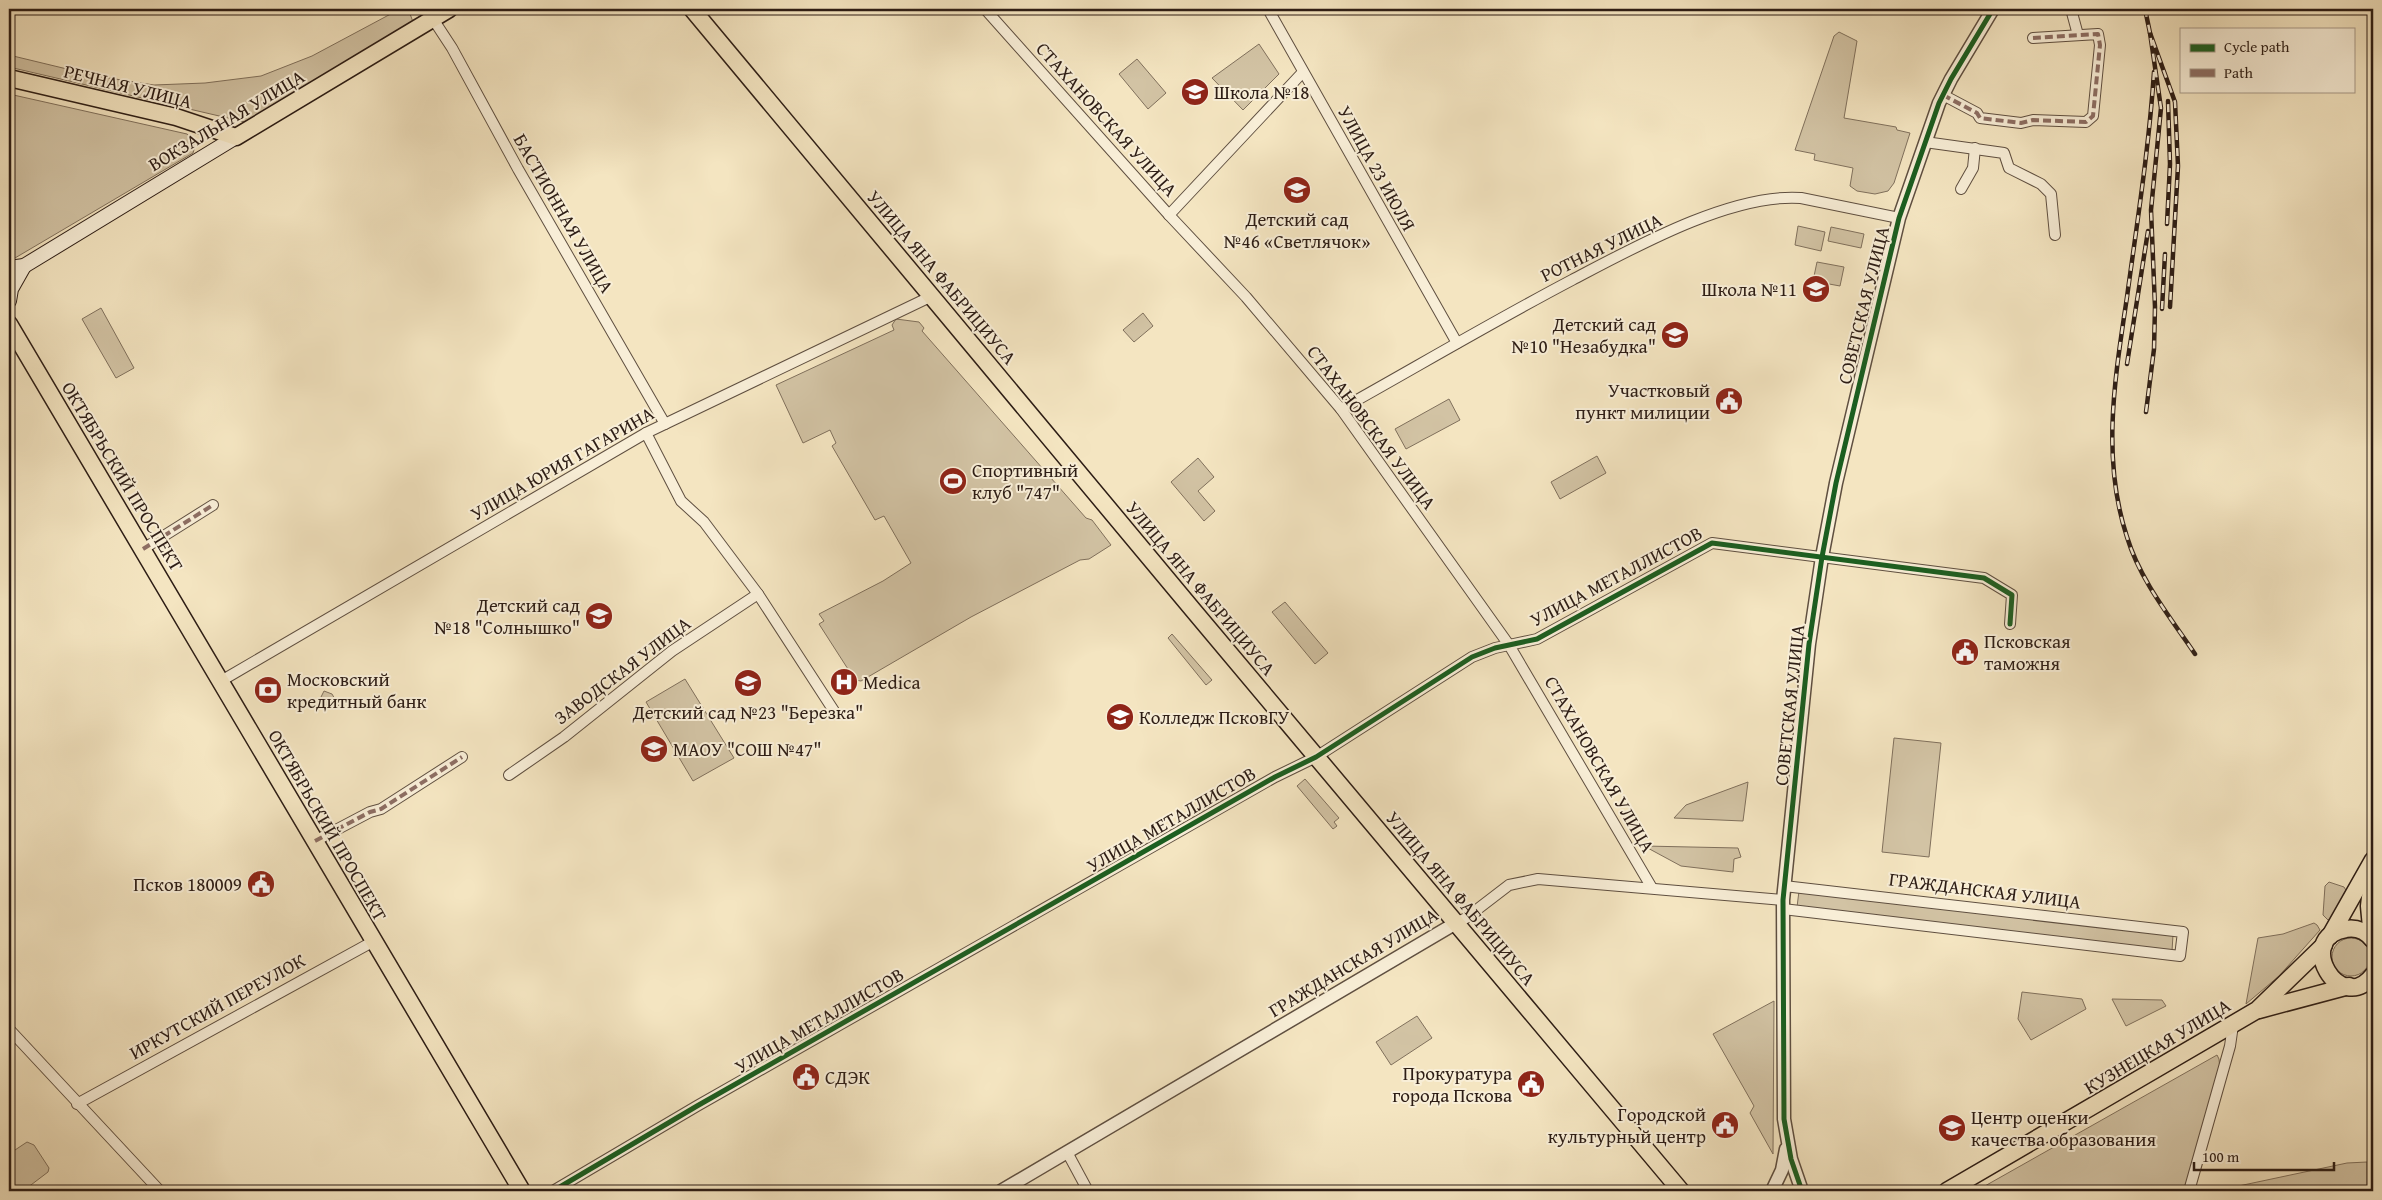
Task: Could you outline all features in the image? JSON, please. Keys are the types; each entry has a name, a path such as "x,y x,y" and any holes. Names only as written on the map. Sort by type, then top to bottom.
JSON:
{"main road":[{"name":"ВОКЗАЛЬНАЯ УЛИЦА","path":"9,268 24,266 449,9"},
{"name":"УЛИЦА ЯНА ФАБРИЦИУСА","path":"692,9 1681,1191"},
{"name":"РЕЧНАЯ УЛИЦА","path":"9,78 176,117 236,137"},
{"name":"ВОКЗАЛЬНАЯ УЛИЦА","path":"9,301 11,289 24,266"},
{"name":"ОКТЯБРЬСКИЙ ПРОСПЕКТ","path":"9,324 522,1191"},
{"path":"2373,860 2326,943 2322,960 2327,974 2339,984 2361,985 2373,975"},
{"path":"2373,872 2369,906 2373,939"},
{"path":"2326,943 2336,932 2349,928 2362,931 2373,939"},
{"name":"КУЗНЕЦКАЯ УЛИЦА","path":"1947,1191 2257,1010 2326,943"},
{"name":"КУЗНЕЦКАЯ УЛИЦА","path":"2257,1010 2361,985"}],"street":[{"name":"СТАХАНОВСКАЯ УЛИЦА","path":"985,9 1169,215 1246,297 1341,409 1509,645 1652,888"},
{"name":"УЛИЦА 23 ИЮЛЯ","path":"1268,9 1457,343"},
{"name":"СОВЕТСКАЯ УЛИЦА","path":"1802,1191 1787,1142 1782,1068 1783,904 1809,644 1822,557 1836,482 1900,218 1943,95 1993,9"},
{"path":"2071,9 2078,36"},
{"name":"БАСТИОННАЯ УЛИЦА","path":"433,20 452,48 518,169 665,424"},
{"path":"1943,95 1977,113 1980,118 2021,123 2033,120 2086,122 2093,116 2100,44 2098,34 2033,38"},
{"path":"1169,215 1303,72"},
{"path":"1925,142 2004,153 2009,168 2041,184 2051,194 2055,235"},
{"path":"1960,189 1972,168 1975,148"},
{"name":"РОТНАЯ УЛИЦА","path":"1341,409 1457,343 1620,255 1727,209 1765,198 1786,197 1801,198 1900,218"},
{"name":"УЛИЦА ЮРИЯ ГАГАРИНА","path":"221,682 646,433 932,296"},
{"path":"646,433 681,500 704,522 758,594 834,711"},
{"path":"143,549 214,505"},
{"name":"УЛИЦА МЕТАЛЛИСТОВ","path":"553,1191 1267,782 1316,757 1472,657 1509,645 1537,639 1712,543 1984,578 2012,595 2010,624"},
{"name":"ЗАВОДСКАЯ УЛИЦА","path":"509,775 564,736 672,650 758,594"},
{"path":"314,841 370,812 380,809 462,757"},
{"name":"ГРАЖДАНСКАЯ УЛИЦА","path":"1001,1191 1466,918 1509,885 1522,881 1538,879 1652,888 2180,956 2182,932 1784,886"},
{"name":"ИРКУТСКИЙ ПЕРЕУЛОК","path":"77,1104 374,941"},
{"path":"2189,1191 2230,1046 2233,1025"},
{"path":"9,1029 160,1191"},
{"name":"СОВЕТСКАЯ УЛИЦА","path":"1772,1191 1782,1170 1787,1142"},
{"path":"1067,1152 1088,1191"}],"shaded area":[{"path":"400,9 409,11 413,22 245,122 9,67 9,55 96,76 154,85 205,83 261,76 312,56"},
{"path":"1839,32 1857,41 1844,118 1896,127 1897,130 1910,133 1894,183 1888,191 1875,194 1857,191 1850,186 1853,168 1814,160 1815,154 1795,150 1834,36"},
{"path":"1259,44 1279,74 1243,110 1212,78"},
{"path":"1137,59 1166,93 1148,109 1119,74"},
{"path":"9,94 187,134 194,142 193,153 15,258 9,259"},
{"path":"1798,226 1825,232 1821,251 1795,245"},
{"path":"1831,227 1864,234 1861,248 1828,241"},
{"path":"1817,262 1844,267 1840,286 1813,281"},
{"path":"101,308 134,368 116,378 82,319"},
{"path":"1143,313 1153,326 1134,342 1123,330"},
{"name":"Спортивный клуб \"747\"","path":"896,319 919,322 924,328 922,331 1086,518 1092,520 1111,545 1089,559 1080,560 971,617 861,681 855,680 819,624 824,621 819,614 883,581 911,563 884,516 875,520 832,446 836,443 830,430 803,443 776,385 894,330 892,325"},
{"path":"1449,399 1460,420 1406,449 1395,429"},
{"path":"1597,456 1606,473 1560,499 1551,482"},
{"path":"1198,458 1214,477 1198,491 1215,511 1204,521 1171,482"},
{"path":"1285,602 1328,653 1315,664 1272,612"},
{"path":"1172,634 1212,680 1206,685 1168,638"},
{"path":"685,679 734,758 693,781 646,702"},
{"path":"324,691 332,694 340,708 329,709 321,697"},
{"path":"1894,738 1941,743 1929,857 1882,852"},
{"path":"1305,779 1339,818 1334,822 1337,826 1333,829 1297,786"},
{"path":"1748,782 1743,821 1674,818 1686,805"},
{"path":"1644,846 1738,848 1741,857 1734,859 1733,872 1681,866"},
{"path":"2329,882 2344,887 2347,892 2332,919 2328,920 2323,915 2325,886"},
{"path":"1799,891 2173,935 2172,951 1797,907"},
{"path":"2314,923 2320,930 2279,976 2246,1004 2258,938 2283,934"},
{"path":"2351,938 2365,943 2370,957 2365,971 2351,976 2337,971 2332,957 2337,943"},
{"path":"2022,992 2082,999 2086,1009 2031,1040 2018,1019"},
{"path":"2112,999 2162,1000 2166,1006 2126,1026"},
{"path":"1774,1001 1773,1154 1750,1113 1754,1106 1713,1034"},
{"path":"1417,1016 1432,1038 1391,1065 1376,1042"},
{"path":"2217,1055 2220,1070 2189,1191 1976,1191"},
{"path":"27,1142 34,1145 49,1168 48,1172 23,1191 9,1191 9,1154"},
{"path":"2367,1162 2367,1191 2215,1191 2347,1163"}],"railway":[{"path":"2145,9 2150,33 2175,102 2178,166 2170,307"},
{"path":"2146,412 2154,349 2155,307 2151,210 2161,108 2150,33"},
{"path":"2154,72 2146,157 2115,388 2112,448 2114,478 2119,507 2133,553 2156,598 2195,654"},
{"path":"2167,224 2170,164 2168,101"},
{"path":"2127,364 2148,231"},
{"path":"2162,309 2165,254"}],"marked path":[{"path":"1943,95 1977,113 1980,118 2021,123 2033,120 2086,122 2093,116 2100,45 2098,34 2033,38"},
{"path":"143,549 213,505"},
{"path":"315,841 370,812 381,809 462,757"}],"cycle path":[{"path":"1802,1191 1791,1159 1784,1119 1783,900 1809,644 1822,557 1836,483 1899,218 1939,103 1951,79 1993,9"},
{"path":"553,1191 697,1106 1275,777 1316,757 1472,657 1495,648 1537,639 1712,543 1984,578 2012,595 2010,624"}],"place":[{"name":"Школа №18","path":"1195,92"},
{"name":"Детский сад №46 «Светлячок»","path":"1297,190"},
{"name":"Школа №11","path":"1816,289"},
{"name":"Детский сад №10 \"Незабудка\"","path":"1675,335"},
{"name":"Участковый пункт милиции","path":"1729,401"},
{"name":"Спортивный клуб \"747\"","path":"953,481"},
{"name":"Детский сад №18 \"Солнышко\"","path":"599,616"},
{"name":"Псковская таможня","path":"1965,652"},
{"name":"Medica","path":"844,682"},
{"name":"Детский сад №23 \"Березка\"","path":"748,683"},
{"name":"Московский кредитный банк","path":"268,690"},
{"name":"Колледж ПсковГУ","path":"1120,717"},
{"name":"МАОУ \"СОШ №47\"","path":"654,749"},
{"name":"Псков 180009","path":"261,884"},
{"name":"СДЭК","path":"806,1077"},
{"name":"Прокуратура города Пскова","path":"1531,1084"},
{"name":"Городской культурный центр","path":"1725,1125"},
{"name":"Центр оценки качества образования","path":"1952,1128"}]}
